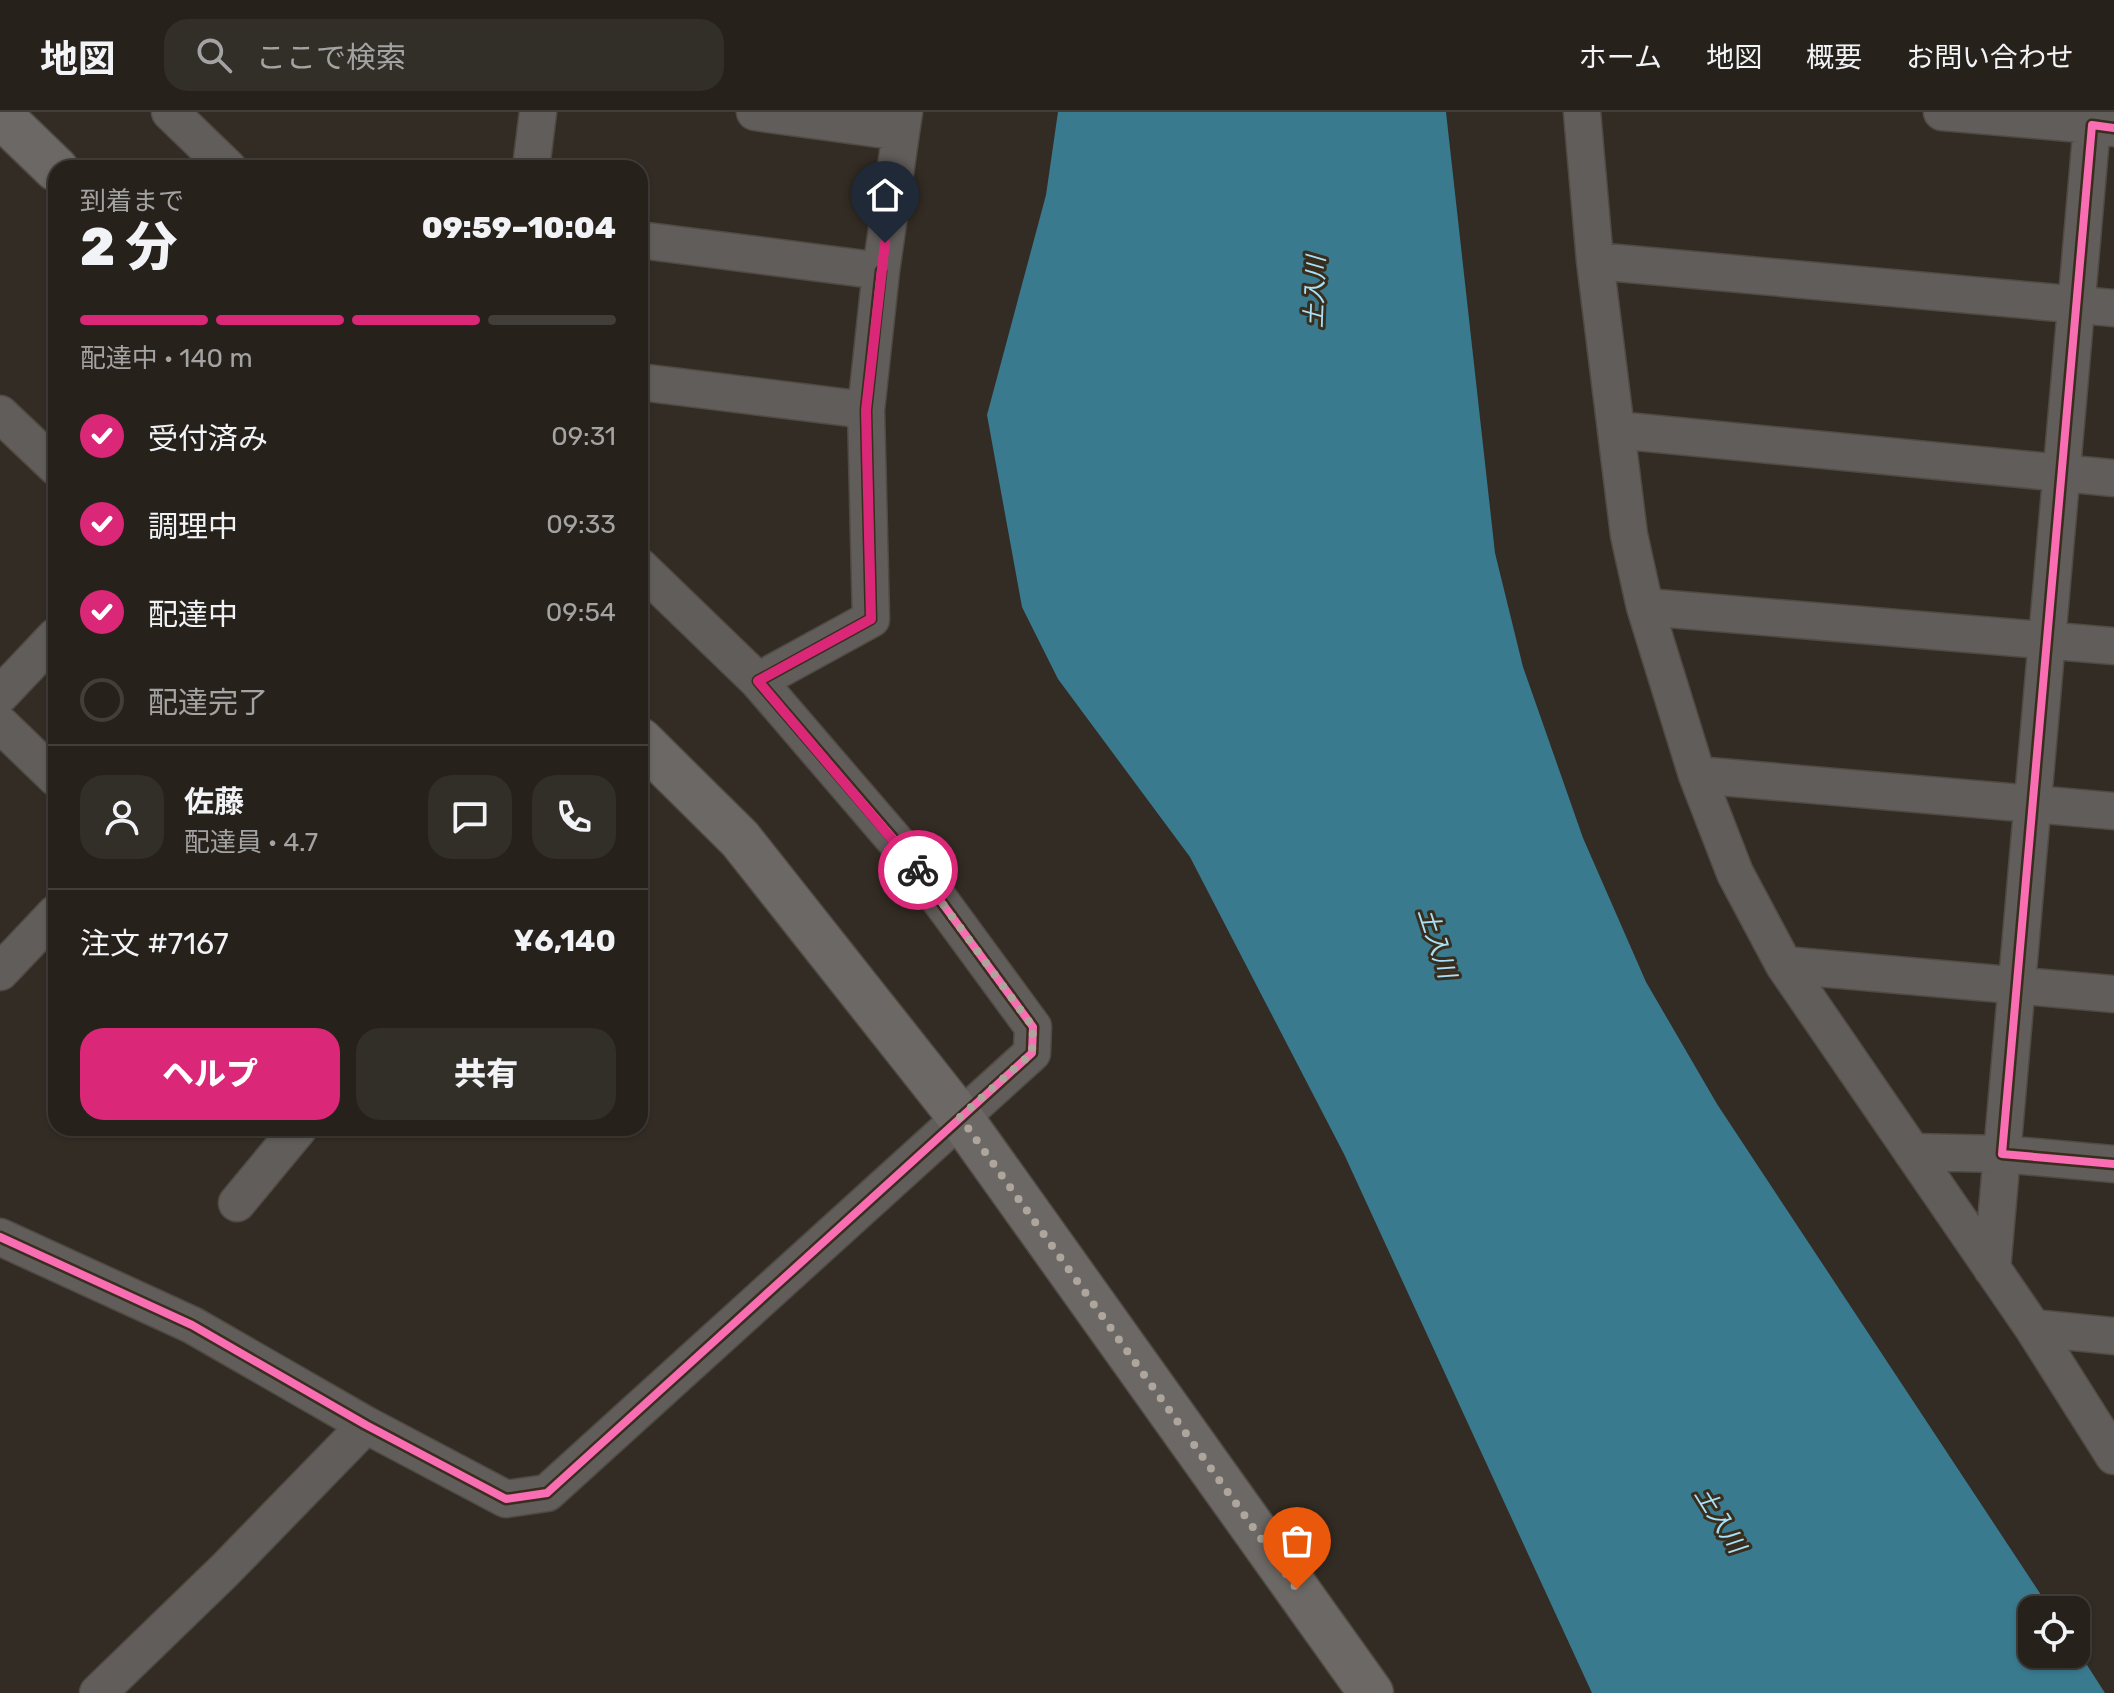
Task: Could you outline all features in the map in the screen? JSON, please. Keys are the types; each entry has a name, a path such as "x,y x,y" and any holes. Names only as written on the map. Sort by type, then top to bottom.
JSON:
{"street":[{"path":"170,112 220,160"},
{"path":"532,160 538,112"},
{"path":"755,112 903,122 881,271 866,410 871,619 758,681"},
{"path":"1582,112 1595,261 1629,535 1645,607 1697,775 1735,873 1784,965 2033,1328 2114,1456"},
{"path":"1942,112 2103,126 2075,305 2049,640 1992,1269"},
{"path":"0,115 48,161"},
{"path":"648,241 881,271"},
{"path":"1595,261 2114,308"},
{"path":"648,383 866,410"},
{"path":"0,414 48,459"},
{"path":"1616,430 2114,478"},
{"path":"0,1237 192,1325 366,1425 506,1499 547,1493 1032,1053 1033,1027 904,851 758,681 648,575"},
{"path":"1645,607 2114,646"},
{"path":"0,695 48,644"},
{"path":"0,724 48,770"},
{"path":"648,748 740,839 960,1117 1371,1693"},
{"path":"1697,775 2114,811"},
{"path":"0,972 48,921"},
{"path":"1784,965 2114,994"},
{"path":"237,1203 292,1136"},
{"path":"1912,1152 2002,1154 2114,1164"},
{"path":"2033,1328 2114,1336"},
{"path":"98,1693 225,1570 366,1425"}],"water":[{"name":"土入川","path":"1058,112 1446,112 1495,553 1523,667 1583,838 1646,982 1717,1104 2042,1596 2018,1596 2018,1668 2089,1668 2105,1693 1592,1693 1344,1154 1190,857 1058,679 1022,607 987,415 1046,195"}],"cycle path":[{"path":"2114,128 2092,125 2002,1154 2114,1164"},
{"path":"0,1237 192,1325 366,1425 506,1499 547,1493 1032,1053 1033,1027 904,851 758,681 871,619 866,410 881,271"}],"way so far":[{"path":"918,870 1033,1027 1032,1053 960,1117 1297,1589"}],"route":[{"path":"885,243 866,410 871,619 758,681 918,870"}]}
